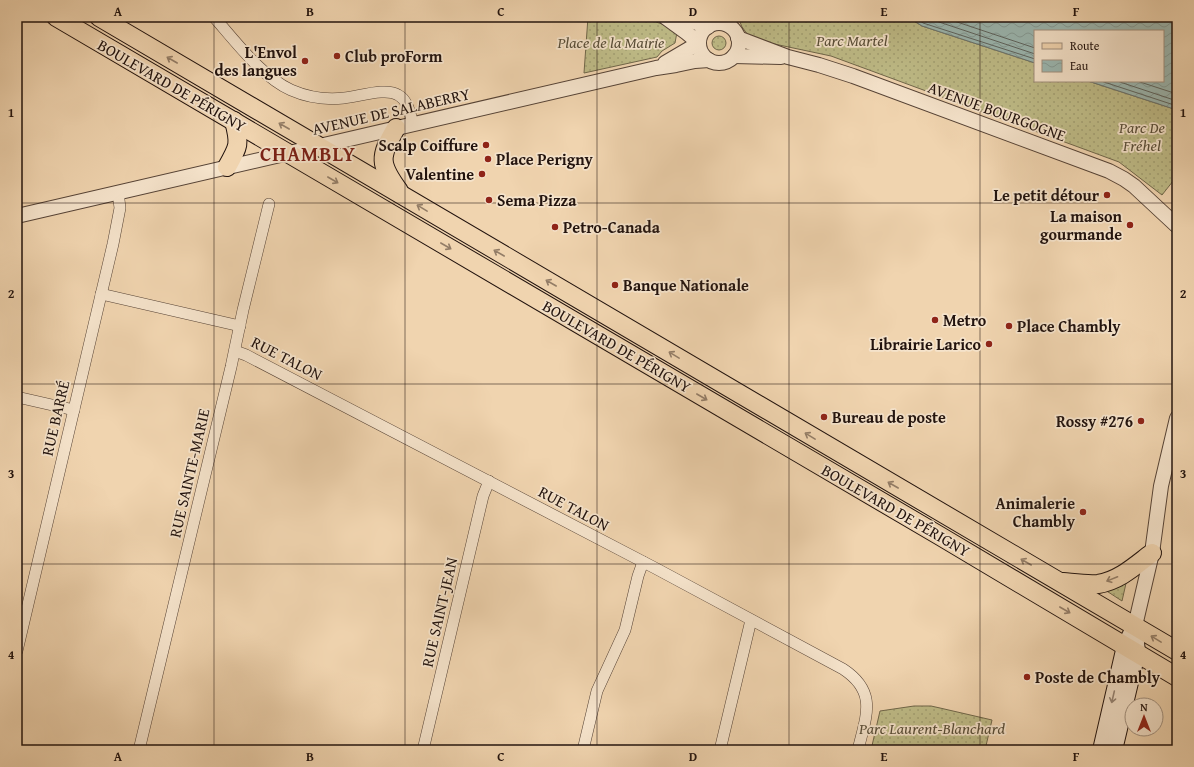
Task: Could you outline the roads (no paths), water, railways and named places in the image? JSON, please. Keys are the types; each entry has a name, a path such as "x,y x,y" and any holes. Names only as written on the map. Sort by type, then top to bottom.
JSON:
{"main road":[{"name":"BOULEVARD DE PÉRIGNY","path":"56,17 1177,676"},
{"name":"BOULEVARD DE PÉRIGNY","path":"98,17 1177,651"},
{"path":"228,167 238,143 234,121"},
{"path":"402,195 387,174 383,159 385,149 404,126"},
{"path":"1060,582 1098,584 1123,574 1152,553"},
{"path":"1114,750 1135,626"},
{"path":"1101,750 1131,649"}],"street":[{"path":"214,17 256,64 276,81 286,87 296,92 311,96 332,99 385,92 395,93 403,99 408,107 404,126"},
{"path":"665,17 688,33 699,43 703,54 709,60 722,62 729,60 734,56 739,46 734,27 723,23 712,23 679,17"},
{"path":"699,43 701,34 712,23"},
{"name":"AVENUE BOURGOGNE","path":"734,27 767,48 788,57 839,71 1109,171 1134,186 1177,226"},
{"name":"AVENUE DE SALABERRY","path":"656,68 699,43"},
{"name":"AVENUE BOURGOGNE","path":"734,56 788,57"},
{"name":"AVENUE DE SALABERRY","path":"17,216 656,68 709,60"},
{"name":"RUE BARRÉ","path":"17,651 102,294 120,208 118,192"},
{"name":"RUE SAINTE-MARIE","path":"139,750 235,351 268,204"},
{"name":"RUE TALON","path":"102,294 240,326"},
{"name":"RUE TALON","path":"235,351 246,355 489,481 843,669 860,682 865,694 867,708 858,750"},
{"path":"17,397 74,410"},
{"path":"1135,626 1152,553 1159,500 1177,418"},
{"name":"RUE SAINT-JEAN","path":"423,750 481,504 489,481"},
{"path":"583,750 597,691 625,630 638,576 643,562"},
{"path":"720,750 751,620"}],"water":[{"path":"908,17 1177,17 1177,110 1091,82 1164,82 1164,30 1034,30 1034,63 922,26"}],"place":[{"name":"Club proForm","path":"337,56"},
{"name":"L'Envol des langues","path":"305,61"},
{"name":"Scalp Coiffure","path":"486,145"},
{"name":"Place Perigny","path":"488,159"},
{"name":"Valentine","path":"482,174"},
{"name":"Le petit détour","path":"1107,195"},
{"name":"Sema Pizza","path":"489,200"},
{"name":"La maison gourmande","path":"1130,225"},
{"name":"Petro-Canada","path":"555,227"},
{"name":"Banque Nationale","path":"615,285"},
{"name":"Metro","path":"935,320"},
{"name":"Place Chambly","path":"1009,326"},
{"name":"Librairie Larico","path":"989,344"},
{"name":"Bureau de poste","path":"824,417"},
{"name":"Rossy #276","path":"1141,421"},
{"name":"Animalerie Chambly","path":"1083,512"},
{"name":"Poste de Chambly","path":"1027,677"}],"district":[{"name":"CHAMBLY","path":"308,154"}],"park label":[{"name":"Parc Martel","path":"852,40"},
{"name":"Place de la Mairie","path":"611,42"},
{"name":"Parc De Fréhel","path":"1142,136"},
{"name":"Parc Laurent-Blanchard","path":"932,728"}]}
